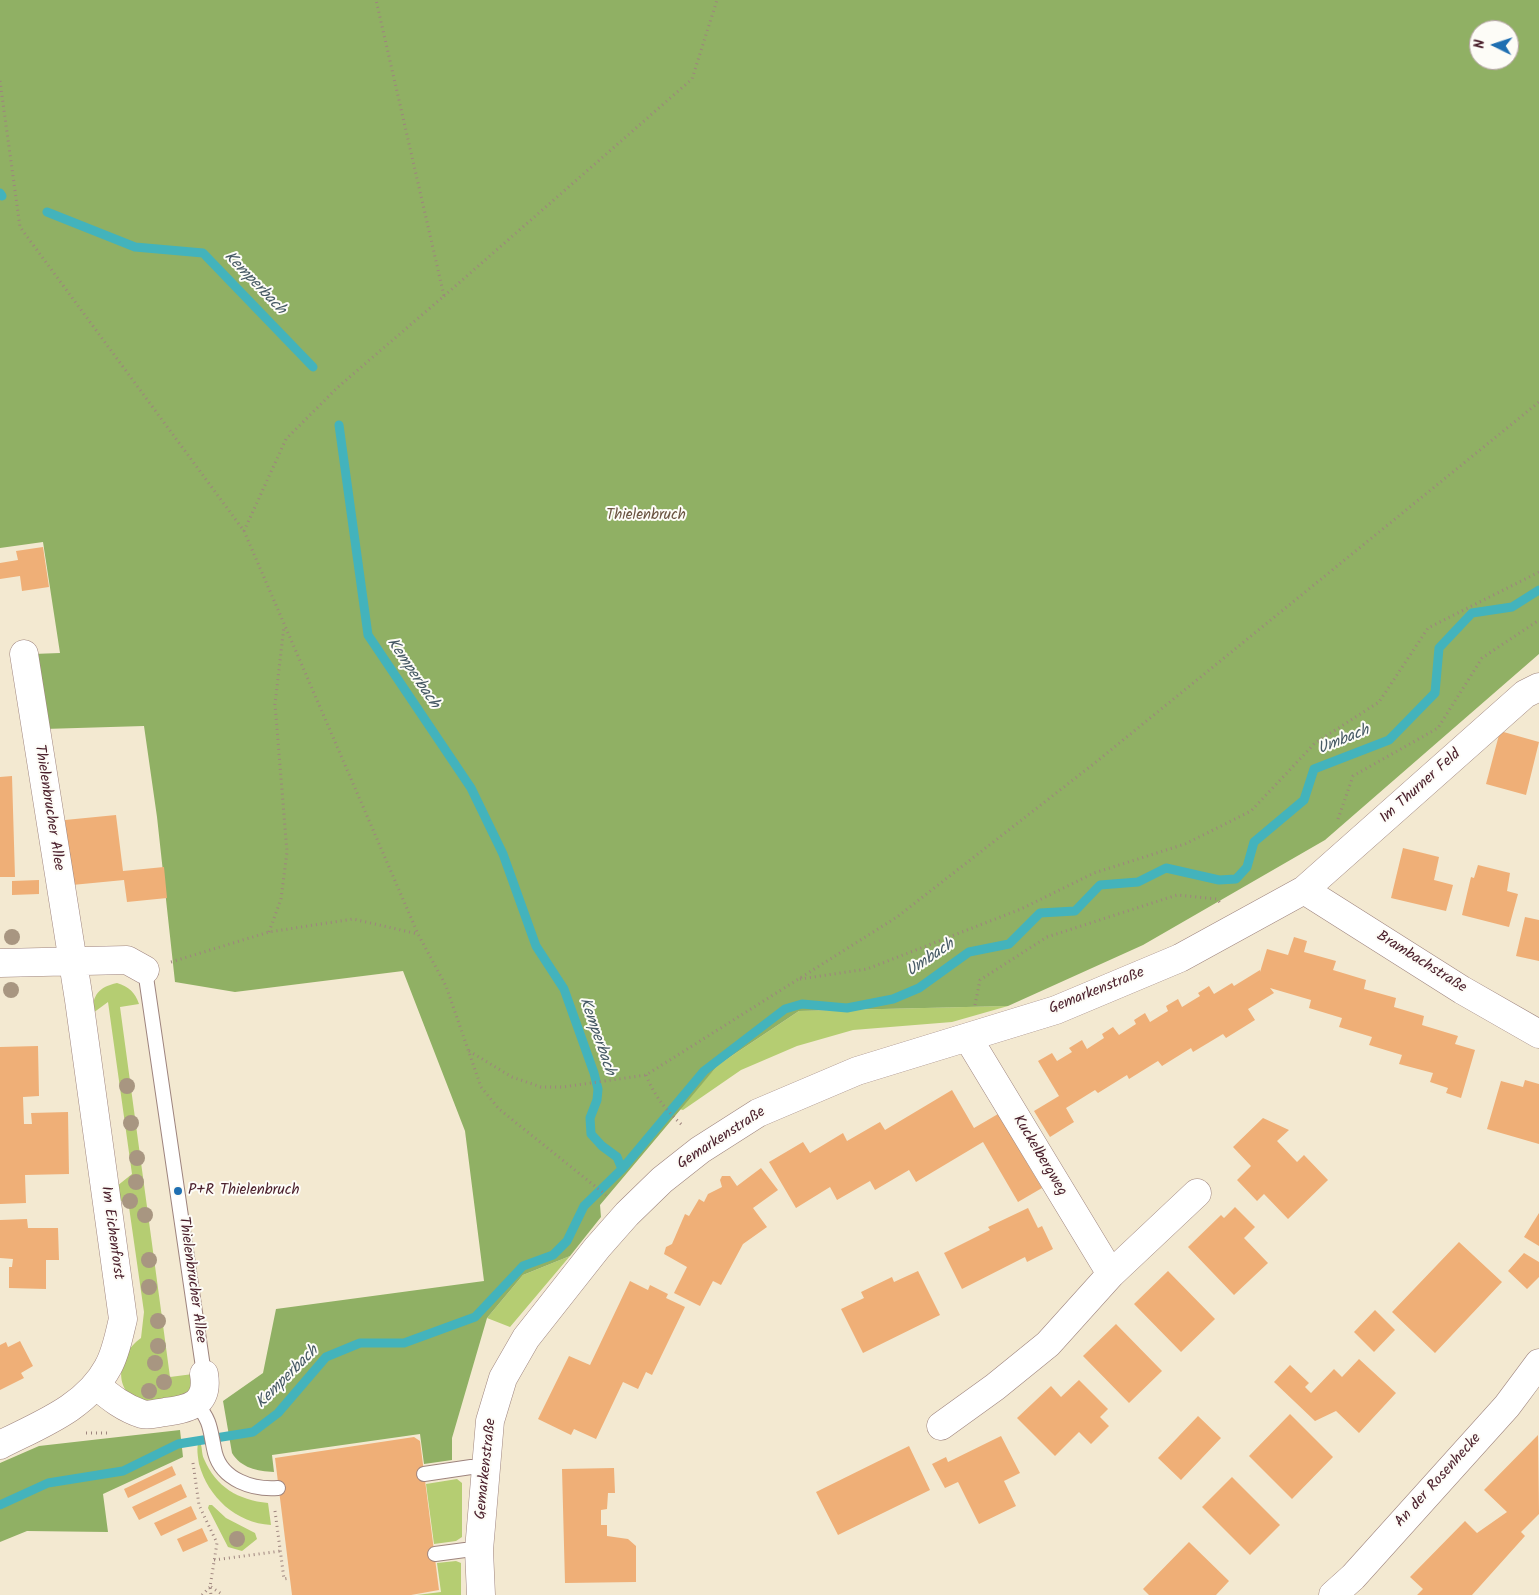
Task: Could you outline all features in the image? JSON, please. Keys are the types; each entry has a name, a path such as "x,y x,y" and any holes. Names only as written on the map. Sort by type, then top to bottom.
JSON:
{"street":[{"name":"Thielenbrucher Allee","path":"24,654 73,961"},
{"name":"Im Thurner Feld","path":"1304,890 1524,694 1539,687"},
{"name":"Gemarkenstraße","path":"481,1595 479,1550 485,1468 490,1421 503,1378 526,1338 603,1241 626,1214 662,1180 700,1150 758,1112 856,1071 1056,1010 1180,958 1304,890"},
{"name":"Brambachstraße","path":"1304,890 1462,990 1539,1034"},
{"path":"0,963 127,960 145,970"},
{"name":"Im Eichenforst","path":"0,1445 80,1402 96,1386 109,1366 117,1346 123,1319 73,961"},
{"name":"Kuckelbergweg","path":"968,1038 1111,1274"},
{"path":"941,1426 995,1387 1048,1344 1111,1274 1197,1193"},
{"name":"An der Rosenhecke","path":"1333,1595 1353,1577 1507,1406 1539,1363"},
{"name":"Thielenbrucher Allee","path":"196,1404 202,1398 206,1384 204,1374"},
{"path":"96,1386 122,1406 145,1415 186,1410 196,1404"}],"lane":[{"name":"Thielenbrucher Allee","path":"145,970 204,1374"},
{"path":"196,1404 205,1413 212,1430 214,1446 221,1464 240,1481 264,1489 278,1488"},
{"path":"424,1474 471,1467 485,1468"},
{"path":"435,1554 479,1550"}],"path":[{"path":"376,0 444,296"},
{"path":"244,531 286,438 338,387 692,79 718,0"},
{"path":"0,81 20,227 244,531 418,934 446,986 481,1087 499,1109 608,1196"},
{"path":"468,1051 512,1077 541,1087 563,1088 646,1074 897,916 1088,768 1539,402"},
{"path":"797,979 867,969 1021,909 1094,873 1185,844 1252,811 1315,743 1379,702 1428,628 1539,572"},
{"path":"1357,844 1338,818 1353,776 1438,728 1482,658 1539,620"},
{"path":"269,932 281,899 287,852 275,704 284,626"},
{"path":"968,1038 980,980 1048,937 1176,895 1217,899 1239,926"},
{"path":"145,970 269,932 353,919 418,934"},
{"path":"646,1074 653,1092 663,1107 674,1118"},
{"path":"79,1434 119,1432"},
{"path":"192,1458 199,1505 217,1542 210,1587 211,1595"},
{"path":"275,1508 284,1579 290,1578"},
{"path":"214,1560 281,1552"},
{"path":"202,1595 210,1587"},
{"path":"210,1587 223,1595"}],"green space":[{"name":"Thielenbruch","path":"0,0 1539,0 1539,654 1325,840 1143,945 1008,1006 799,1011 718,1065 600,1205 601,1217 570,1256 523,1275 487,1318 452,1438 452,1460 424,1464 420,1434 272,1455 274,1472 250,1468 240,1462 232,1453 223,1401 263,1373 276,1309 484,1281 465,1131 403,971 235,992 175,982 157,817 144,726 44,729 33,654 60,653 43,542 0,548"},
{"path":"117,983 131,990 139,1004 120,1007 170,1377 193,1374 191,1386 187,1394 162,1402 152,1403 136,1399 128,1393 121,1375 122,1364 126,1354 141,1338 144,1312 129,1207 118,1198 117,1186 132,1174 108,1002 93,1013 95,997 98,993 106,987"},
{"path":"1008,1006 952,1022 853,1030 797,1046 741,1070 683,1110 679,1109 718,1065 799,1011"},
{"path":"570,1256 510,1327 487,1318 523,1275"},
{"path":"180,1430 183,1457 103,1494 108,1532 27,1531 0,1542 0,1463 39,1446"},
{"path":"199,1441 203,1457 209,1469 222,1484 229,1490 247,1499 268,1503 271,1525 258,1523 235,1514 217,1497 203,1476 199,1464 197,1449"},
{"path":"457,1479 462,1483 462,1537 456,1541 434,1544 426,1484"},
{"path":"209,1505 212,1505 226,1518 255,1533 257,1539 242,1551 228,1547 208,1508"},
{"path":"456,1561 461,1563 461,1595 417,1595 441,1592 437,1563"}],"building":[{"path":"43,547 49,587 22,591 20,576 0,579 0,563 18,560 16,551"},
{"path":"1500,731 1539,742 1526,795 1486,784"},
{"path":"12,776 15,877 0,877 0,777"},
{"path":"116,815 123,871 164,867 167,898 127,902 124,880 72,885 65,820"},
{"path":"1403,848 1439,857 1434,880 1453,885 1446,911 1391,898"},
{"path":"1478,865 1510,873 1507,891 1518,894 1509,927 1462,915 1471,877 1474,878"},
{"path":"39,880 39,894 12,895 12,881"},
{"path":"1525,917 1539,920 1539,961 1516,956"},
{"path":"1294,937 1307,941 1304,952 1336,961 1333,970 1366,980 1364,989 1396,998 1394,1007 1424,1016 1422,1025 1458,1036 1455,1044 1475,1050 1461,1098 1446,1093 1448,1088 1430,1082 1433,1073 1399,1064 1402,1055 1369,1045 1372,1037 1339,1027 1342,1018 1309,1008 1311,1000 1270,988 1274,993 1248,1009 1255,1020 1226,1038 1223,1034 1193,1052 1191,1048 1162,1066 1158,1061 1129,1079 1127,1075 1098,1093 1095,1090 1066,1108 1074,1122 1050,1137 1034,1111 1059,1096 1038,1061 1052,1053 1057,1061 1072,1052 1069,1048 1082,1040 1087,1049 1104,1038 1102,1034 1113,1027 1119,1035 1136,1024 1134,1020 1145,1013 1150,1022 1168,1011 1166,1006 1178,999 1182,1007 1200,996 1198,993 1209,986 1214,994 1232,983 1234,986 1260,970 1260,972 1267,949 1288,955"},
{"path":"38,1046 39,1096 23,1097 24,1124 32,1124 31,1113 68,1112 69,1174 25,1175 26,1203 0,1204 0,1047"},
{"path":"1525,1080 1539,1084 1539,1144 1487,1129 1501,1081 1523,1087"},
{"path":"952,1090 974,1128 998,1114 1042,1188 1018,1202 983,1142 916,1182 909,1170 875,1190 870,1181 837,1200 830,1187 796,1208 769,1162 803,1142 810,1153 843,1133 847,1141 880,1122 885,1130"},
{"path":"1263,1118 1289,1130 1277,1141 1297,1162 1304,1155 1328,1180 1288,1219 1264,1194 1257,1201 1237,1180 1251,1166 1233,1147"},
{"path":"761,1168 778,1190 753,1208 767,1227 743,1244 721,1285 713,1281 700,1306 674,1293 687,1267 664,1254 666,1247 672,1244 685,1214 689,1216 699,1199 704,1202 708,1194 722,1187 720,1180 722,1176 730,1176 737,1186"},
{"path":"1235,1207 1255,1227 1244,1238 1268,1263 1234,1295 1188,1247 1221,1215 1224,1218"},
{"path":"1028,1208 1038,1228 1042,1226 1053,1249 1027,1262 1025,1257 962,1289 944,1253 990,1230 988,1227"},
{"path":"1539,1213 1539,1246 1524,1237"},
{"path":"27,1219 28,1228 58,1228 59,1260 46,1260 46,1289 9,1288 9,1267 12,1267 13,1259 0,1258 0,1220"},
{"path":"1459,1242 1502,1282 1435,1353 1392,1312"},
{"path":"1524,1253 1539,1262 1539,1277 1527,1289 1508,1271"},
{"path":"918,1271 940,1315 863,1353 841,1309 864,1298 861,1292 892,1277 894,1282"},
{"path":"1168,1271 1215,1319 1181,1352 1134,1304"},
{"path":"630,1281 648,1290 650,1285 668,1294 666,1298 685,1307 652,1375 646,1372 638,1389 623,1382 596,1439 574,1429 571,1435 538,1419 569,1356 590,1365"},
{"path":"1375,1310 1395,1330 1374,1352 1354,1332"},
{"path":"1116,1324 1162,1371 1129,1403 1083,1356"},
{"path":"20,1341 33,1366 21,1373 24,1378 0,1390 0,1345 6,1342 8,1347"},
{"path":"1359,1359 1396,1393 1359,1433 1336,1411 1315,1421 1274,1382 1290,1365 1309,1383 1305,1387 1311,1393 1334,1369 1342,1377"},
{"path":"1079,1380 1108,1409 1100,1417 1109,1426 1091,1444 1079,1432 1055,1456 1017,1418 1051,1386 1061,1397"},
{"path":"1290,1414 1333,1457 1292,1499 1249,1456"},
{"path":"1198,1416 1221,1438 1181,1480 1158,1458"},
{"path":"1538,1435 1539,1514 1521,1532 1525,1536 1472,1595 1417,1595 1423,1589 1410,1577 1465,1521 1477,1533 1507,1512 1484,1490"},
{"path":"1001,1436 1020,1473 1004,1481 1016,1506 979,1524 958,1482 945,1488 932,1464 946,1457 948,1462"},
{"path":"414,1437 420,1441 439,1590 411,1595 292,1595 275,1458"},
{"path":"909,1446 930,1490 838,1535 816,1492"},
{"path":"172,1466 176,1475 128,1498 124,1489"},
{"path":"614,1468 615,1493 608,1493 607,1509 601,1510 601,1525 607,1525 607,1536 628,1539 636,1546 636,1582 565,1583 562,1469"},
{"path":"1232,1477 1280,1525 1250,1555 1202,1507"},
{"path":"181,1484 187,1497 139,1520 132,1507"},
{"path":"191,1506 197,1519 161,1536 154,1523"},
{"path":"202,1528 208,1541 183,1552 177,1539"},
{"path":"1189,1542 1229,1581 1216,1595 1149,1595 1143,1589"}],"waterway":[{"name":"Kemperbach","path":"47,212 135,247 203,253 313,367"},
{"name":"Kemperbach","path":"0,1505 48,1483 123,1471 178,1444 253,1432 278,1413 326,1357 360,1343 404,1343 475,1317 523,1266 553,1255 567,1241 584,1206 622,1169 617,1157 602,1146 591,1134 590,1118 597,1100 598,1089 594,1073 564,989 536,946 503,854 471,788 368,635 339,425"},
{"name":"Umbach","path":"622,1169 704,1071 785,1009 802,1004 847,1008 893,999 919,988 969,952 1009,944 1040,913 1075,911 1100,885 1138,882 1166,868 1219,880 1236,879 1247,867 1254,842 1304,800 1314,769 1389,740 1435,693 1439,648 1472,613 1512,607 1539,590"}],"place":[{"name":"P+R Thielenbruch","path":"178,1191"}]}
